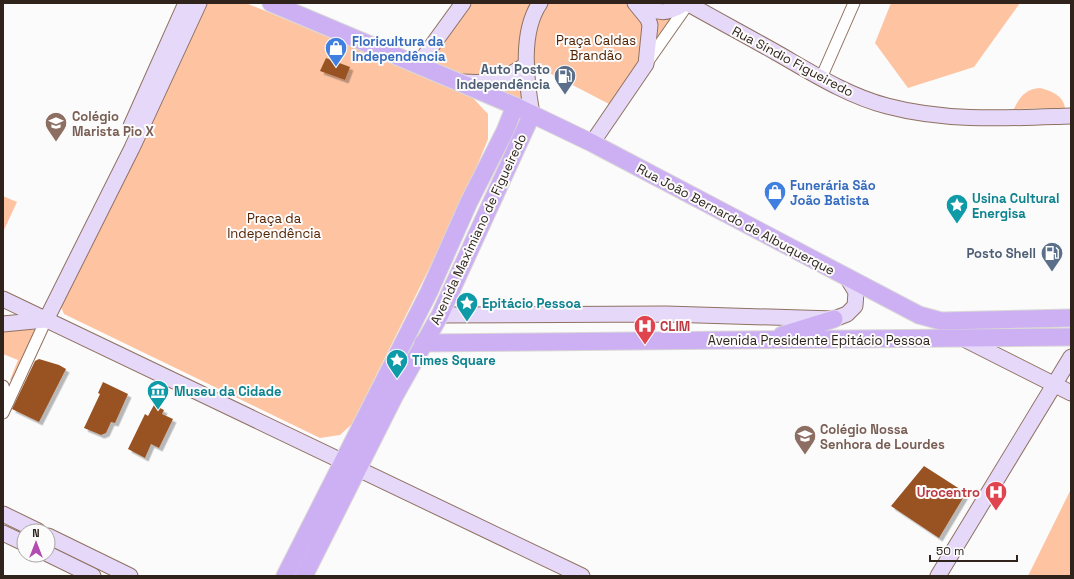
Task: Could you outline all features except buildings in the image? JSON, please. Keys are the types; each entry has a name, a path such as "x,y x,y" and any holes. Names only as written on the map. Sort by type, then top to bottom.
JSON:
{"main road":[{"path":"270,3 460,81 532,114"},
{"path":"285,576 429,292 469,202 505,131 515,106"},
{"name":"Rua João Bernardo de Albuquerque","path":"532,114 592,143 848,279 920,315 941,321"},
{"name":"Avenida Maximiano de Figueiredo","path":"423,343 440,315 532,114"},
{"name":"Avenida Presidente Epitácio Pessoa","path":"941,321 1071,318"},
{"path":"764,341 834,320"},
{"name":"Avenida Presidente Epitácio Pessoa","path":"423,343 1071,337"},
{"path":"304,576 395,395 423,343"}],"street":[{"path":"3,413 42,318 123,144 186,3"},
{"path":"42,318 132,148 199,3"},
{"path":"418,65 463,3"},
{"path":"532,114 526,65 530,24 540,3"},
{"path":"635,3 648,19 650,25 646,64"},
{"path":"638,3 663,12 673,10 687,3"},
{"path":"592,143 687,3"},
{"name":"Rua Síndio Figueiredo","path":"687,3 863,102 945,116 979,118 1071,116"},
{"path":"821,78 854,3"},
{"path":"460,81 492,83 505,78 526,65"},
{"name":"Avenida Presidente Epitácio Pessoa","path":"440,315 666,314 834,320 847,314 855,306 856,292 848,279"},
{"path":"3,299 582,576"},
{"path":"3,324 42,318"},
{"path":"964,339 1071,393"},
{"path":"938,576 1071,357"},
{"path":"3,386 8,402"},
{"path":"3,514 22,523"},
{"path":"3,533 16,539"},
{"path":"56,540 130,576"},
{"path":"56,558 93,576"}],"green space":[{"name":"Praça da Independência","path":"207,3 246,3 471,96 488,114 488,139 464,198 352,424 340,435 320,438 64,314 59,303"},
{"name":"Praça Caldas Brandão","path":"468,3 685,3 609,104 534,65 524,102 429,63"},
{"path":"891,3 1020,3 974,67 908,88 875,43"},
{"path":"1040,88 1056,94 1062,100 1065,108 1014,109 1024,94 1031,90"},
{"path":"3,196 17,202 3,232"},
{"path":"26,327 37,331 15,382 10,380 18,360 3,354 3,330"},
{"path":"1071,489 1071,576 1028,576"}],"place":[{"name":"Floricultura da Independência","path":"336,68"},
{"name":"Auto Posto Independência","path":"565,96"},
{"name":"Colégio Marista Pio X","path":"56,142"},
{"name":"Funerária São João Batista","path":"775,212"},
{"name":"Usina Cultural Energisa","path":"957,224"},
{"name":"Posto Shell","path":"1052,272"},
{"name":"Epitácio Pessoa","path":"467,322"},
{"name":"CLIM","path":"645,346"},
{"name":"Times Square","path":"397,380"},
{"name":"Museu da Cidade","path":"158,410"},
{"name":"Colégio Nossa Senhora de Lourdes","path":"805,456"},
{"name":"Urocentro","path":"996,512"}]}
